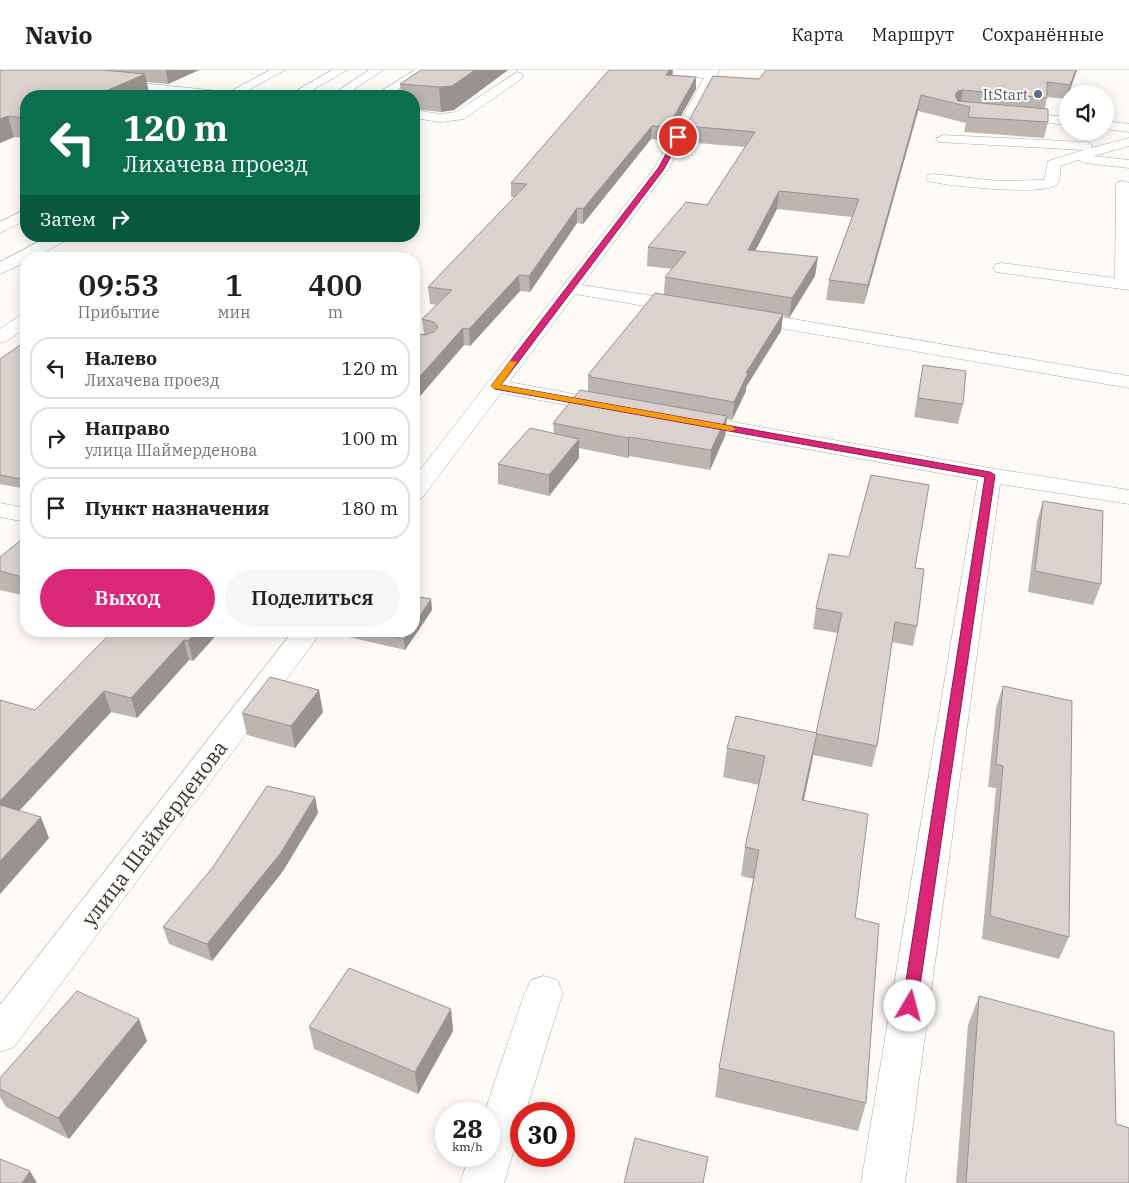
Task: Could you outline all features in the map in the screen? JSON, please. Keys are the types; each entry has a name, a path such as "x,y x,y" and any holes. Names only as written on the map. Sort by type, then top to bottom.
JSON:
{"street":[{"path":"241,90 279,70"},
{"path":"304,90 341,70"},
{"path":"345,90 377,70"},
{"path":"388,90 423,70"},
{"path":"420,485 662,168 712,73 662,70"},
{"path":"420,115 446,118 459,116 517,76"},
{"path":"98,83 169,90"},
{"path":"998,115 1059,120"},
{"path":"1114,126 1129,128"},
{"path":"943,139 1106,148"},
{"path":"934,178 999,185 1045,184 1051,182 1053,164 1071,157 1129,142"},
{"path":"1071,157 1129,164"},
{"path":"1002,268 1127,284 1123,185"},
{"path":"0,228 20,217"},
{"path":"35,252 52,242"},
{"path":"570,288 708,311"},
{"path":"727,314 1129,382"},
{"path":"0,337 20,324"},
{"path":"495,386 631,411"},
{"path":"670,418 990,475 1129,497"},
{"path":"883,1183 990,475"},
{"path":"0,510 20,514"},
{"name":"улица Шаймерденова","path":"0,1035 303,637"},
{"path":"482,1183 544,992"}],"building":[{"path":"0,70 103,70 145,74 108,90 20,90 20,117 8,116 0,119"},
{"path":"421,70 475,70 452,86 400,84"},
{"path":"609,70 669,70 666,75 696,77 668,127 652,126 583,209 577,208 529,276 519,275 469,329 463,328 420,376 420,334 425,335 434,332 438,327 434,322 422,319 452,290 428,287 527,184 511,183"},
{"path":"766,70 1076,70 1070,85 1047,82 1047,98 963,90 958,91 955,95 958,101 1048,109 1048,122 968,117 970,107 921,95 868,285 829,280 859,199 779,191 748,250 818,257 792,298 665,277 686,252 648,247 686,202 707,205 755,132 686,126 713,76 759,79"},
{"path":"655,293 783,314 746,373 748,373 734,402 588,375"},
{"path":"20,345 20,479 0,475 0,359"},
{"path":"923,365 966,371 963,404 918,398"},
{"path":"580,390 727,416 711,450 628,438 553,423"},
{"path":"530,428 579,439 549,475 498,464"},
{"path":"871,475 929,485 915,568 924,569 917,626 895,622 877,746 816,733 842,613 816,608 829,554 849,557"},
{"path":"1043,501 1103,511 1101,584 1035,571"},
{"path":"20,541 20,576 0,571 0,557"},
{"path":"420,597 431,599 420,616"},
{"path":"107,637 192,637 188,641 184,640 131,698 104,691 0,801 0,700 35,710"},
{"path":"270,677 319,690 291,726 242,713"},
{"path":"1003,686 1072,701 1069,937 990,916 1003,766 996,764"},
{"path":"736,716 817,733 802,800 868,814 855,918 879,924 866,1103 719,1068 759,850 745,847 765,756 727,748"},
{"path":"267,786 315,797 280,854 207,944 163,927 213,867"},
{"path":"0,805 41,817 0,861"},
{"path":"349,968 451,1009 415,1072 309,1027"},
{"path":"77,991 139,1019 58,1118 0,1089 0,1078"},
{"path":"979,996 1114,1032 1116,1124 1129,1128 1129,1183 966,1183"},
{"path":"635,1138 708,1157 703,1183 624,1183"},
{"path":"0,1159 30,1171 22,1183 0,1183"}],"slow traffic":[{"path":"513,362 495,386 731,429"}],"place":[{"name":"ItStart","path":"1038,94"}],"route":[{"path":"678,137 662,168 495,386 990,475 910,1006"}]}
